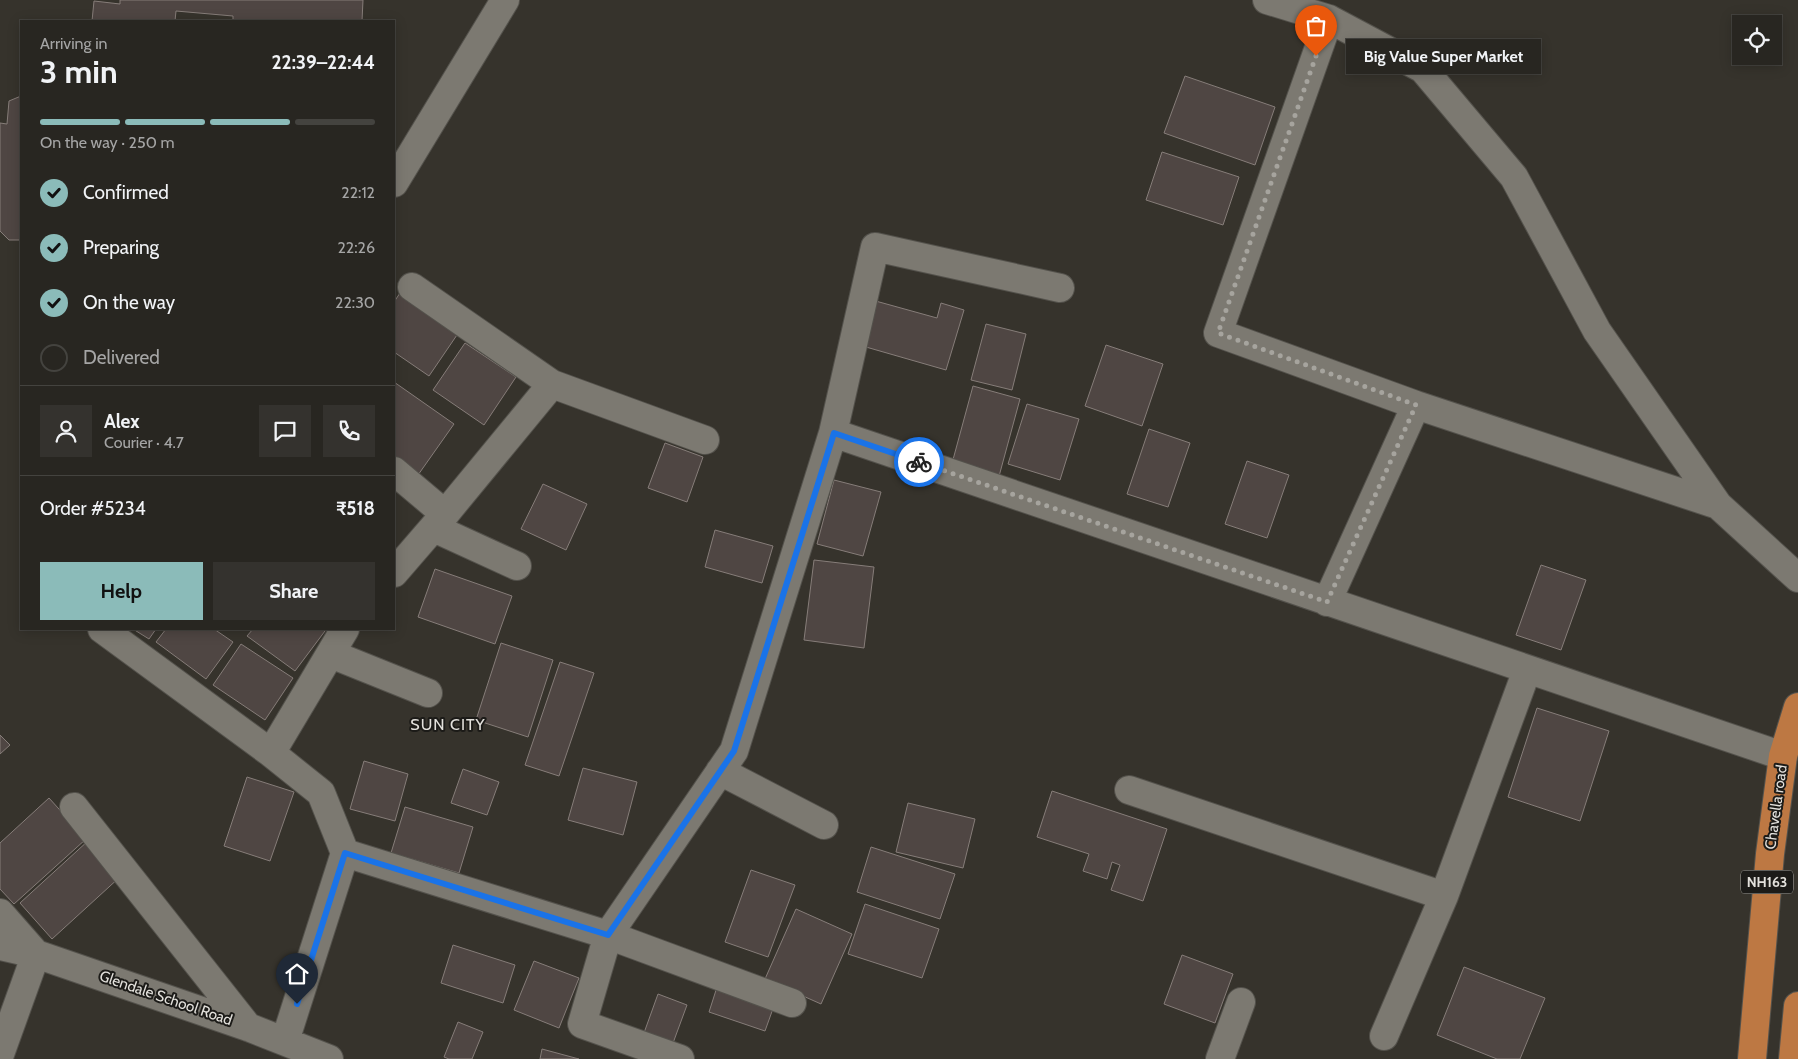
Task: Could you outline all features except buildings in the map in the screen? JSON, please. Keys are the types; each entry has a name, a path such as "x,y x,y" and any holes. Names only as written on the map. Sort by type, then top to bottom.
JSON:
{"highway":[{"name":"Chavella road","path":"1752,1059 1770,854 1783,756 1798,707"},
{"path":"1793,1059 1798,1006"}],"street":[{"path":"395,182 447,93 505,0"},
{"path":"1267,0 1329,19 1423,69 1514,177 1597,331 1718,505 1798,578"},
{"path":"1329,19 1218,333 1416,405 1718,505"},
{"path":"680,1059 582,1024 608,935 734,751 834,433 875,247 1060,288"},
{"path":"412,288 552,384 705,440"},
{"path":"395,572 552,384"},
{"path":"1327,602 1416,405"},
{"path":"834,433 1783,756"},
{"path":"395,472 439,521 517,566"},
{"path":"103,630 270,753 320,793 345,853 285,1041"},
{"path":"270,753 345,630"},
{"path":"331,654 428,693"},
{"path":"1384,1036 1444,896 1527,670"},
{"path":"720,771 824,825"},
{"path":"1129,790 1444,896"},
{"path":"74,807 248,1027"},
{"path":"345,853 608,935 792,1003"},
{"path":"0,913 36,954 0,1054"},
{"name":"Glendale School Road","path":"0,946 36,954 248,1027 329,1059"},
{"path":"1220,1059 1241,1002"}],"way so far":[{"path":"919,462 1327,602 1416,405 1218,333 1316,56"}],"place":[{"name":"Big Value Super Market","path":"1316,56"}],"district":[{"name":"SUN CITY","path":"448,724"}],"route":[{"path":"297,1004 345,853 608,935 734,751 834,433 919,462"}]}
